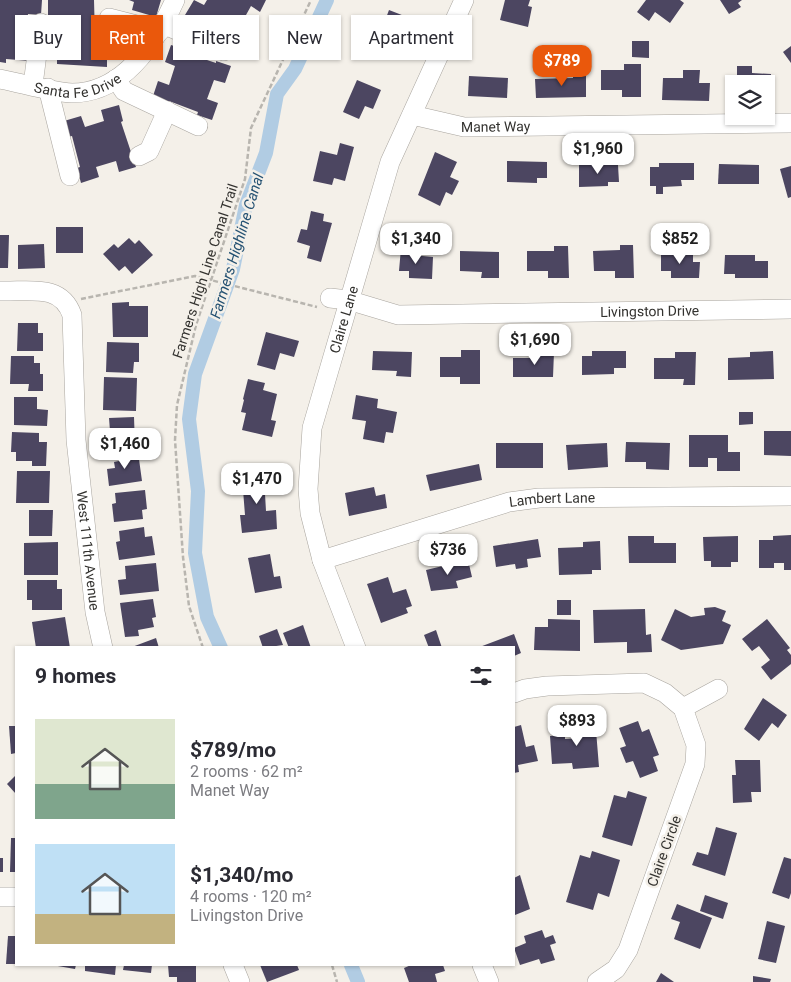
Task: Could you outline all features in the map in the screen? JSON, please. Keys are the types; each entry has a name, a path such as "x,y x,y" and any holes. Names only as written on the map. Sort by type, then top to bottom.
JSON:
{"street":[{"name":"Santa Fe Drive","path":"163,25 174,0"},
{"name":"Claire Lane","path":"355,646 322,560 310,513 309,451 339,299 390,162 464,0"},
{"path":"41,60 41,87 70,176"},
{"name":"Santa Fe Drive","path":"0,79 72,93 92,90 116,79 138,60"},
{"path":"116,79 124,91 198,126"},
{"path":"139,156 149,151 167,111"},
{"name":"Manet Way","path":"412,115 464,127 791,123"},
{"path":"0,292 50,292 68,302"},
{"name":"Livingston Drive","path":"339,299 398,315 791,309"},
{"name":"West 111th Avenue","path":"68,302 74,324 76,440 95,612 103,646"},
{"name":"Lambert Lane","path":"322,560 509,502 539,498 791,496"},
{"path":"515,693 525,689 547,686 644,683 665,693 683,708 718,689"},
{"name":"Claire Circle","path":"597,982 616,969 628,950 695,764 696,745 683,708"},
{"path":"0,897 15,897"},
{"path":"233,966 240,982"},
{"path":"482,966 488,982"}],"path":[{"name":"Farmers High Line Canal Trail","path":"202,646 189,606 177,492 175,440 177,405 184,371 210,280 245,180 251,128 311,0"},
{"path":"68,302 186,276 210,280 320,307 339,299"},
{"path":"332,966 337,982"}],"building":[{"path":"0,0 42,0 41,15 15,15 15,60 6,59 6,63 0,62"},
{"path":"48,0 94,0 94,15 91,15 91,60 107,60 107,67 57,64 57,60 81,60 81,15 48,15"},
{"path":"129,0 161,0 157,15 132,10 134,2"},
{"path":"194,0 204,5 207,0 266,0 260,12 251,6 246,15 185,15"},
{"path":"505,0 530,0 528,6 532,7 528,27 500,20"},
{"path":"646,0 680,0 684,3 670,23 655,12 649,21 637,12"},
{"path":"720,0 742,0 738,3 741,7 729,14"},
{"path":"389,10 402,15 387,15"},
{"path":"632,41 649,41 649,58 632,57"},
{"path":"171,45 173,46 173,60 207,60 231,66 225,83 214,80 207,99 218,103 212,120 197,115 198,112 169,101 168,104 152,99 158,81 169,85 175,66 165,62"},
{"path":"791,46 791,63 783,52"},
{"path":"624,64 641,64 641,97 622,97 622,90 601,90 601,70 624,70"},
{"path":"737,66 752,66 752,73 771,74 771,75 737,75"},
{"path":"683,70 700,70 699,83 710,83 709,101 662,100 663,78 683,78"},
{"path":"573,73 586,73 586,97 536,98 535,79 573,78"},
{"path":"469,76 508,78 507,98 468,96"},
{"path":"357,80 381,90 373,109 365,106 359,119 343,112"},
{"path":"119,105 123,121 121,122 136,167 119,172 116,161 96,167 99,177 81,183 77,168 80,167 72,136 68,137 64,121 81,116 85,127 104,121 101,110"},
{"path":"340,143 354,147 345,181 334,178 332,185 313,181 320,151 337,155"},
{"path":"435,152 457,162 450,177 459,181 452,195 446,192 440,206 418,195"},
{"path":"507,161 547,162 547,178 537,178 537,183 507,182"},
{"path":"659,163 694,163 694,180 681,180 682,186 663,187 663,194 656,194 656,186 650,186 650,167 659,167"},
{"path":"719,164 759,165 759,184 718,184"},
{"path":"579,165 618,165 619,182 608,182 608,186 579,187"},
{"path":"791,166 791,197 788,198 780,169"},
{"path":"311,211 324,214 323,221 332,223 321,262 307,258 310,246 297,242 301,229 307,230"},
{"path":"56,227 83,227 83,253 56,253"},
{"path":"0,235 9,235 8,268 0,268"},
{"path":"129,238 135,244 139,240 153,255 132,274 125,266 119,271 103,254 114,244 118,248"},
{"path":"44,244 45,268 18,269 18,245"},
{"path":"620,245 633,245 634,278 615,278 615,271 594,271 593,251 620,250"},
{"path":"554,246 568,246 569,278 548,278 548,271 527,271 527,251 554,251"},
{"path":"401,248 412,249 412,255 433,257 432,279 409,278 409,271 399,271"},
{"path":"460,251 499,252 499,278 481,278 482,272 460,271"},
{"path":"661,253 693,253 693,262 700,262 699,278 671,278 671,271 661,271"},
{"path":"725,255 755,255 755,261 768,261 768,278 735,278 735,274 724,274"},
{"path":"129,302 129,306 148,306 148,337 113,337 112,303"},
{"path":"18,323 38,323 38,333 43,333 43,351 17,351"},
{"path":"266,332 299,341 294,357 280,353 275,370 257,365"},
{"path":"107,342 139,343 139,362 134,362 133,373 106,372"},
{"path":"461,350 480,350 480,384 460,384 460,377 440,377 440,357 461,357"},
{"path":"373,351 412,352 411,377 396,376 397,371 372,370"},
{"path":"534,351 554,352 553,377 513,377 513,358 534,358"},
{"path":"592,351 626,351 626,368 614,368 614,374 582,375 582,356 592,356"},
{"path":"773,351 774,379 728,380 728,358 750,357 750,352"},
{"path":"675,352 696,352 695,385 683,385 684,379 654,379 654,358 675,358"},
{"path":"11,356 34,356 34,363 40,363 40,374 43,374 43,391 28,391 29,384 10,384"},
{"path":"104,377 137,378 136,411 103,410"},
{"path":"248,379 265,383 263,390 277,394 271,420 276,421 272,437 242,430 246,413 241,412"},
{"path":"356,395 378,399 377,408 397,412 393,433 386,432 384,443 363,439 366,421 352,419"},
{"path":"14,397 37,397 37,409 48,410 47,426 14,425"},
{"path":"739,412 753,412 753,424 739,425"},
{"path":"134,417 135,446 102,448 102,432 110,431 109,418"},
{"path":"764,431 791,431 791,456 764,455"},
{"path":"12,432 39,433 39,442 47,442 46,466 32,466 32,461 16,461 16,452 11,452"},
{"path":"689,435 728,435 728,452 740,452 740,471 717,471 717,458 708,458 708,467 689,467"},
{"path":"626,442 670,443 669,470 646,469 646,462 625,462"},
{"path":"496,443 543,443 543,468 496,468"},
{"path":"607,443 608,467 568,470 566,445"},
{"path":"138,452 142,481 109,486 107,469 115,468 114,462 119,461 118,455"},
{"path":"479,464 482,480 430,491 426,475"},
{"path":"17,471 50,471 49,503 16,503"},
{"path":"272,474 273,493 265,494 266,511 276,510 277,529 242,533 240,515 245,515 242,477"},
{"path":"374,487 376,496 385,494 387,508 349,516 345,493"},
{"path":"145,490 147,509 142,510 143,519 114,522 112,504 116,503 115,493"},
{"path":"29,510 53,510 52,536 29,536"},
{"path":"144,527 145,537 152,536 155,555 119,560 116,542 120,541 119,531"},
{"path":"791,535 791,570 784,570 784,563 774,563 774,568 759,568 759,540 773,540 773,536"},
{"path":"628,536 654,536 654,543 676,543 676,563 629,563"},
{"path":"738,536 738,562 731,562 731,567 711,567 711,561 704,561 703,537"},
{"path":"538,539 541,557 527,559 528,567 516,569 515,564 496,567 493,546"},
{"path":"600,541 601,570 592,570 592,574 559,575 558,548 583,547 583,542"},
{"path":"58,542 58,575 24,575 24,543"},
{"path":"270,554 274,577 280,576 282,588 255,593 248,558"},
{"path":"468,560 472,577 456,581 458,588 431,591 426,570"},
{"path":"156,563 159,591 120,595 118,580 126,579 125,566"},
{"path":"388,577 393,593 406,589 412,606 406,608 408,613 381,623 367,584"},
{"path":"27,580 57,580 57,589 62,589 62,610 32,610 32,600 27,600"},
{"path":"153,599 156,617 152,618 154,627 138,630 139,636 125,637 120,603"},
{"path":"557,600 571,600 571,615 557,615"},
{"path":"715,607 726,611 722,621 731,625 723,644 681,650 661,640 675,609 691,617 705,615 704,608"},
{"path":"645,609 646,635 651,634 652,652 627,653 627,642 594,643 593,610"},
{"path":"65,617 70,646 36,646 32,622"},
{"path":"548,619 580,620 580,651 534,650 535,627 548,627"},
{"path":"767,619 790,648 787,650 791,655 791,664 771,680 761,667 770,660 759,646 752,651 742,639"},
{"path":"303,625 310,646 288,646 283,633"},
{"path":"277,629 283,645 262,646 259,636"},
{"path":"436,630 441,646 428,646 424,635"},
{"path":"514,634 521,653 515,656 515,646 482,646"},
{"path":"156,638 158,646 135,646"},
{"path":"763,698 787,715 778,728 772,723 759,741 744,729"},
{"path":"595,718 599,767 573,769 572,763 552,764 550,736 565,735 565,739 580,738 579,720"},
{"path":"638,721 642,732 649,729 659,755 653,757 658,771 640,778 633,761 626,763 620,748 626,746 619,728"},
{"path":"521,725 526,747 534,745 538,761 518,765 519,772 515,773 515,727"},
{"path":"9,726 15,726 15,753 11,754"},
{"path":"735,760 760,760 761,792 751,792 752,802 733,803 732,775 736,775"},
{"path":"15,776 15,793 7,784"},
{"path":"628,791 647,797 632,846 602,837 614,795 626,798"},
{"path":"716,827 737,833 725,876 692,865 697,852 708,855"},
{"path":"11,838 15,838 15,872 10,872"},
{"path":"592,851 620,860 609,897 598,893 593,910 566,902 580,855 590,858"},
{"path":"784,857 791,859 791,893 789,899 772,893"},
{"path":"0,858 3,858 3,872 0,872"},
{"path":"520,875 530,909 515,915 515,878"},
{"path":"705,895 728,903 723,919 700,911"},
{"path":"677,904 712,918 700,949 674,939 680,922 671,919"},
{"path":"767,921 785,926 776,963 758,959"},
{"path":"542,930 545,938 553,935 556,943 550,945 555,960 541,964 539,959 520,965 515,948 526,943 524,936"},
{"path":"8,936 15,936 15,964 6,964"},
{"path":"58,966 76,966 75,969"},
{"path":"85,966 116,966 115,975 85,971"},
{"path":"124,966 152,966 151,973 123,970"},
{"path":"168,966 196,966 196,982 177,982 177,977 169,977"},
{"path":"260,966 297,966 299,970 267,982"},
{"path":"409,966 443,966 445,971 435,974 437,982 409,982 404,968"},
{"path":"661,973 674,982 656,982"},
{"path":"753,976 771,979 770,982 753,982"}],"waterway":[{"name":"Farmers Highline Canal","path":"220,646 207,617 195,553 198,491 189,419 195,374 233,269 246,205 266,153 277,94 295,69 327,0"},
{"name":"Farmers Highline Canal","path":"351,966 358,982"}]}
